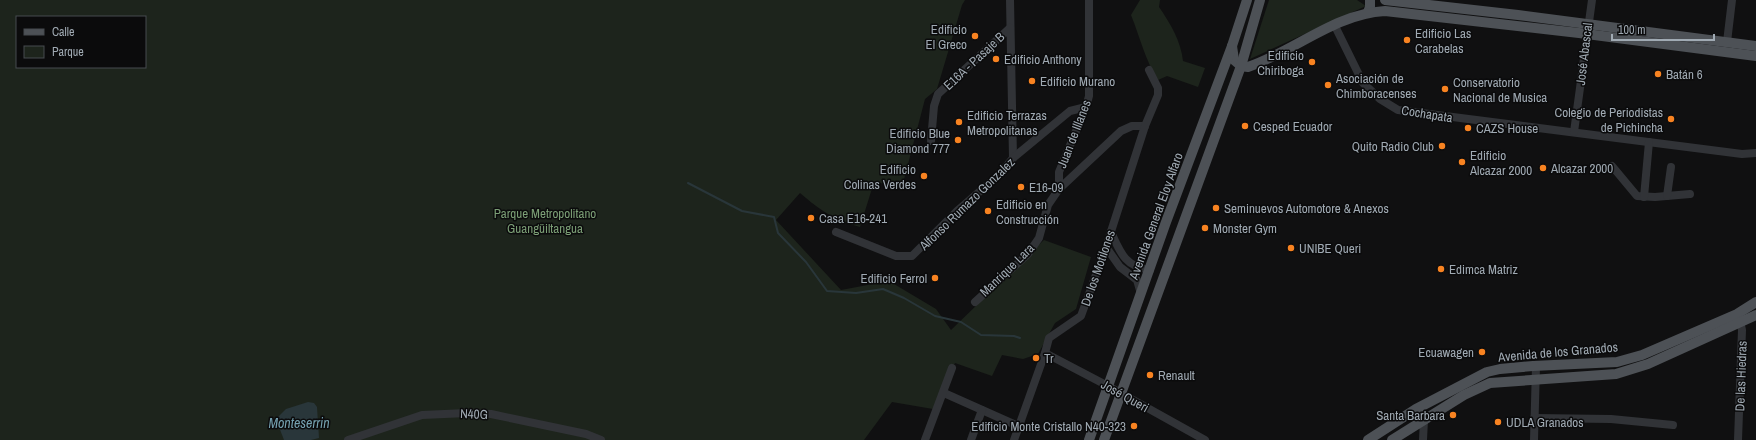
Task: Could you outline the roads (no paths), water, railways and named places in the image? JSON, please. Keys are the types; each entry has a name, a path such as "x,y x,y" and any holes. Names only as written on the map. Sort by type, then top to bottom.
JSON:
{"main road":[{"name":"Avenida General Eloy Alfaro","path":"1089,440 1232,46 1247,0"},
{"path":"1104,440 1241,66 1260,0"},
{"path":"1368,12 1370,0"},
{"path":"1385,11 1384,3 1386,0 1446,3 1588,29 1756,56"},
{"path":"1232,46 1234,60 1241,66 1248,67 1334,24 1368,12 1385,11 1727,42 1756,46"},
{"name":"Avenida de los Granados","path":"1392,440 1464,395 1490,383 1616,374 1648,364 1739,318 1756,302"},
{"name":"Avenida de los Granados","path":"1368,440 1416,409 1487,372 1500,369 1536,366 1617,362 1642,355 1739,318 1756,315"}],"street":[{"path":"1010,0 1013,158"},
{"name":"Juan de Illanes","path":"1060,189 1059,172 1086,107 1089,96 1089,0"},
{"name":"José Abascal","path":"1574,132 1592,0"},
{"path":"1727,42 1732,0"},
{"name":"Cochapata","path":"1334,24 1363,83 1380,99 1398,110 1742,154 1756,153"},
{"name":"E16A - Pasaje B","path":"931,141 934,106 938,94 1010,28"},
{"name":"De los Motilones","path":"1014,440 1049,338 1081,316 1106,247 1145,126 1158,95 1158,88 1149,70"},
{"name":"Alfonso Rumazo Gonzalez","path":"836,232 896,256 912,256 958,211 1000,174 1013,158 1070,111 1086,107"},
{"path":"1060,189 1121,131 1132,126 1145,126"},
{"path":"1644,197 1649,142"},
{"path":"1612,166 1637,196 1644,197 1690,194"},
{"path":"1667,196 1671,167"},
{"name":"Manrique Lara","path":"975,302 1028,254 1039,238 1048,204 1060,189"},
{"path":"1111,232 1127,262 1140,269 1150,270"},
{"path":"1106,247 1120,267 1137,280 1141,294"},
{"name":"De las Hiedras","path":"1738,440 1742,330 1739,318"},
{"name":"José Queri","path":"1045,353 1205,440"},
{"path":"1534,440 1536,366"},
{"path":"925,440 944,393 952,368"},
{"path":"944,393 1018,426"},
{"path":"1416,409 1424,420 1423,440"},
{"path":"971,440 982,410"},
{"name":"N40G","path":"348,440 422,415 467,413 490,414 586,434 601,440"},
{"path":"1534,418 1611,419 1673,425"}],"water":[{"name":"Monteserrin","path":"308,402 314,403 317,407 319,438 311,440 284,440 276,419 286,409"}],"waterway":[{"path":"688,183 742,211 774,217 778,233 806,262 827,291 856,293 883,289 904,298 935,316 961,322 981,335 1014,336 1020,338"}],"place":[{"name":"Edificio El Greco","path":"975,36"},
{"name":"Edificio Las Carabelas","path":"1407,40"},
{"name":"Edificio Anthony","path":"996,59"},
{"name":"Edificio Chiriboga","path":"1312,62"},
{"name":"Batán 6","path":"1658,74"},
{"name":"Edificio Murano","path":"1032,81"},
{"name":"Asociación de Chimboracenses","path":"1328,85"},
{"name":"Conservatorio Nacional de Musica","path":"1445,89"},
{"name":"Colegio de Periodistas de Pichincha","path":"1671,119"},
{"name":"Edificio Terrazas Metropolitanas","path":"959,122"},
{"name":"Cesped Ecuador","path":"1245,126"},
{"name":"CAZS House","path":"1468,128"},
{"name":"Edificio Blue Diamond 777","path":"958,140"},
{"name":"Quito Radio Club","path":"1442,146"},
{"name":"Edificio Alcazar 2000","path":"1462,162"},
{"name":"Alcazar 2000","path":"1543,168"},
{"name":"Edificio Colinas Verdes","path":"924,176"},
{"name":"E16-09","path":"1021,187"},
{"name":"Seminuevos Automotore & Anexos","path":"1216,208"},
{"name":"Edificio en Construcción","path":"988,211"},
{"name":"Casa E16-241","path":"811,218"},
{"name":"Monster Gym","path":"1205,228"},
{"name":"UNIBE Queri","path":"1291,248"},
{"name":"Edimca Matriz","path":"1441,269"},
{"name":"Edificio Ferrol","path":"935,278"},
{"name":"Ecuawagen","path":"1482,352"},
{"name":"Tr","path":"1036,358"},
{"name":"Renault","path":"1150,375"},
{"name":"Santa Barbara","path":"1453,415"},
{"name":"UDLA Granados","path":"1498,422"},
{"name":"Edificio Monte Cristallo N40-323","path":"1134,426"}],"park label":[{"name":"Parque Metropolitano Guangüiltangua","path":"545,220"}]}
